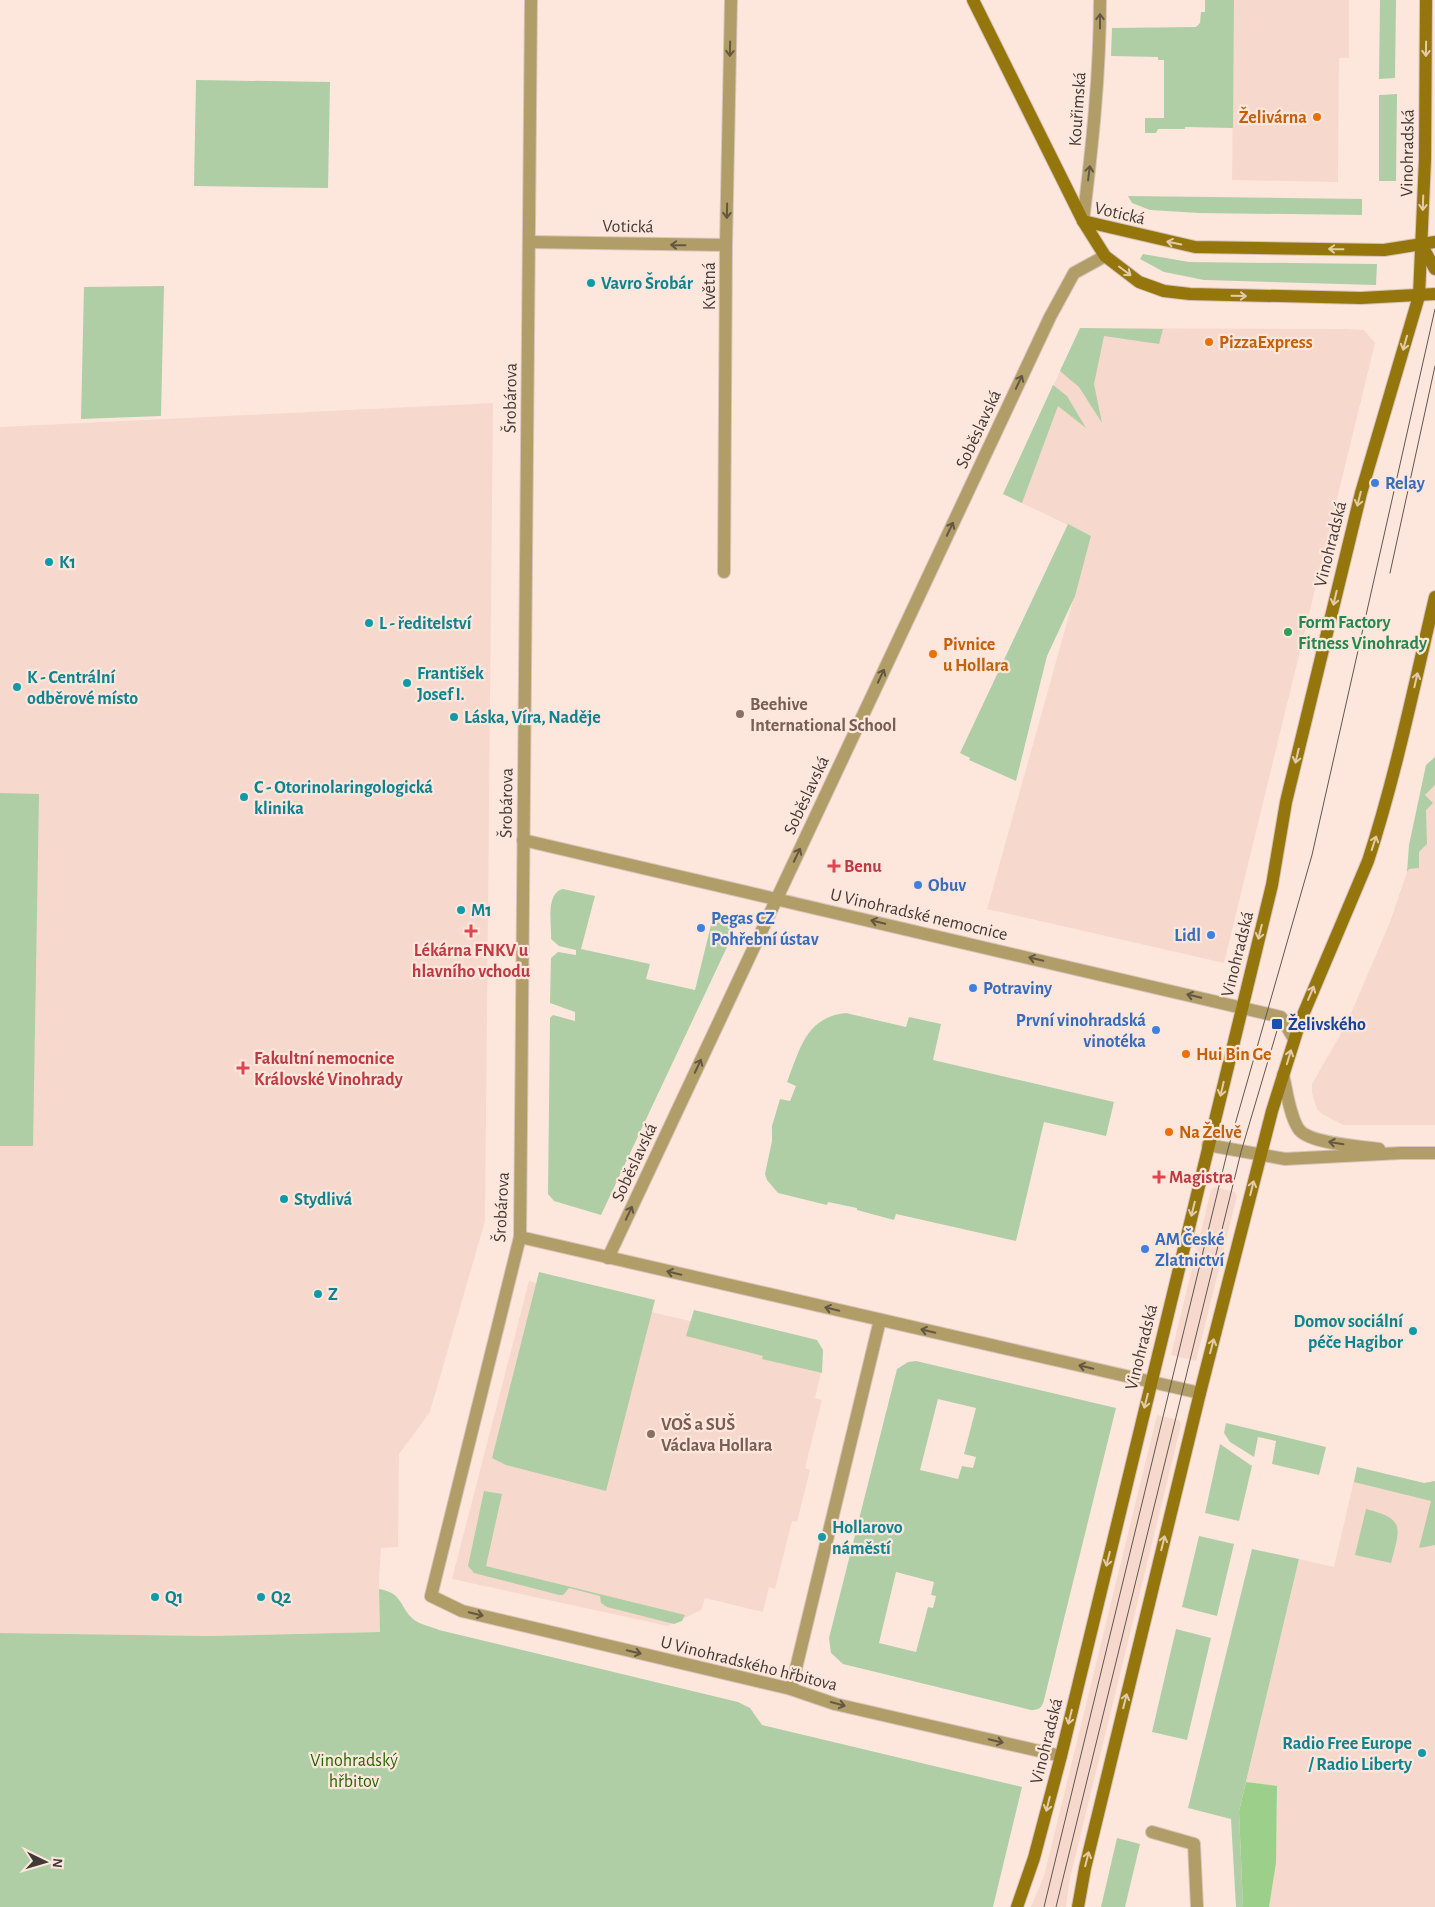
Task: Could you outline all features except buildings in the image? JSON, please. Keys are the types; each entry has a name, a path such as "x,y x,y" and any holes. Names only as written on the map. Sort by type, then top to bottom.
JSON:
{"main road":[{"path":"973,0 1083,221"},
{"name":"Vinohradská","path":"1017,1907 1034,1858 1060,1756 1242,1008 1278,857 1288,794 1361,493 1418,296 1422,246 1426,0"},
{"name":"Votická","path":"1083,221 1195,246 1384,250 1422,246 1435,242"},
{"name":"Votická","path":"1083,221 1105,256 1139,282 1152,288 1190,294 1361,298 1435,294"},
{"path":"1422,246 1435,269"},
{"path":"1078,1907 1085,1868 1200,1393 1260,1155 1294,1039 1368,861 1376,836 1405,727 1435,598"}],"street":[{"name":"Šrobárova","path":"431,1596 520,1237 531,0"},
{"name":"Květná","path":"724,572 726,245 732,0"},
{"name":"Kouřimská","path":"1083,221 1100,41 1100,0"},
{"name":"Votická","path":"529,242 726,245"},
{"name":"Soběslavská","path":"608,1258 1065,286 1074,273 1105,256"},
{"name":"U Vinohradské nemocnice","path":"523,840 1281,1017 1294,1039"},
{"path":"1283,1075 1296,1123 1303,1134 1320,1140 1401,1153"},
{"path":"1208,1145 1295,1160 1401,1153 1435,1153"},
{"path":"520,1237 1200,1393"},
{"path":"791,1690 880,1320"},
{"name":"U Vinohradského hřbitova","path":"431,1596 462,1611 791,1690 835,1704 1060,1756"},
{"path":"1152,1832 1194,1844 1197,1907"}],"shaded area":[{"path":"1234,0 1349,0 1349,58 1339,58 1338,182 1232,180"},
{"path":"1080,328 1345,329 1364,330 1375,343 1224,963 987,909 1091,536 1003,494"},
{"name":"Fakultní nemocnice Královské Vinohrady","path":"493,403 485,1221 430,1412 399,1454 398,1547 381,1548 379,1579 380,1632 208,1636 0,1633 0,427"},
{"path":"1435,785 1435,1125 1343,1125 1322,1114 1317,1109 1312,1093 1312,1084 1347,1023 1390,922 1407,872 1409,869 1419,868 1419,852 1427,844 1425,795"},
{"path":"1215,1187 1235,1192 1237,1196 1196,1361 1171,1355 1211,1190"},
{"name":"VOŠ a SUŠ Václava Hollara","path":"529,1281 810,1349 805,1369 821,1373 815,1398 822,1400 805,1468 810,1470 797,1522 792,1521 775,1589 769,1587 763,1612 705,1598 701,1610 668,1626 452,1579"},
{"path":"1157,1415 1179,1420 1181,1425 1070,1878 1066,1907 1031,1907 1044,1876"},
{"path":"1357,1467 1424,1483 1435,1481 1435,1907 1269,1907 1276,1863 1277,1787 1246,1782 1299,1559 1334,1567"}],"green space":[{"path":"1205,0 1234,0 1233,128 1185,127 1185,129 1158,129 1156,133 1145,133 1145,118 1164,118 1164,60 1158,60 1158,57 1111,56 1112,28 1196,27 1200,23 1201,12 1205,12"},
{"path":"1380,0 1396,0 1395,78 1379,79"},
{"path":"196,80 330,82 328,188 194,186"},
{"path":"1397,94 1396,181 1379,181 1379,95"},
{"path":"1128,196 1362,199 1362,215 1199,213 1150,210 1132,203"},
{"path":"1143,254 1189,262 1377,264 1376,285 1204,280 1164,272 1140,259"},
{"path":"164,286 161,416 81,419 84,287"},
{"path":"1080,328 1163,329 1159,344 1104,336 1094,384 1102,423 1079,387 1060,371"},
{"path":"1053,385 1067,396 1086,428 1058,406 1022,503 1003,494"},
{"path":"1068,524 1091,536 1075,596 1047,656 1016,781 969,760 970,758 960,753"},
{"path":"1435,757 1435,785 1425,795 1433,803 1426,810 1427,844 1419,852 1419,868 1409,869 1407,872 1409,845 1426,765"},
{"path":"0,793 39,794 33,1146 0,1146"},
{"path":"563,889 595,896 581,949 650,964 646,979 695,990 712,921 734,926 735,930 601,1215 554,1201 548,1194 550,1018 553,1015 575,1021 575,1012 550,1003 551,958 558,952 576,955 576,950 559,946 551,939 550,918 552,903 557,892"},
{"path":"846,1013 906,1027 909,1017 941,1024 933,1060 1114,1102 1106,1136 1044,1122 1016,1241 896,1214 894,1220 857,1210 857,1208 828,1202 827,1205 778,1193 767,1180 765,1174 772,1141 772,1126 780,1099 790,1101 796,1086 787,1082 806,1037 822,1021"},
{"path":"539,1272 655,1300 606,1491 506,1465 492,1458"},
{"path":"694,1310 817,1340 823,1350 822,1373 762,1359 763,1356 686,1336"},
{"path":"916,1361 1116,1408 1044,1700 1038,1709 1031,1710 843,1664 831,1653 829,1638 897,1369 908,1362","holes":["938,1399 976,1408 964,1454 976,1457 973,1468 962,1466 958,1479 920,1470","896,1572 934,1582 931,1595 936,1596 933,1608 928,1607 916,1652 879,1643"]},
{"path":"1226,1423 1326,1447 1319,1475 1272,1464 1276,1441 1258,1437 1254,1457 1230,1442 1224,1433"},
{"path":"1220,1444 1252,1466 1239,1521 1205,1513"},
{"path":"1357,1467 1424,1483 1435,1481 1435,1545 1419,1548 1431,1501 1354,1482"},
{"path":"484,1491 502,1494 486,1566 685,1615 682,1621 674,1624 607,1607 601,1603 600,1596 569,1588 563,1595 559,1595 474,1573 468,1566"},
{"path":"1366,1509 1388,1517 1394,1521 1397,1527 1397,1541 1391,1563 1355,1555"},
{"path":"1199,1536 1234,1544 1217,1616 1182,1607"},
{"path":"1252,1549 1299,1559 1239,1811 1243,1907 1236,1907 1231,1819 1188,1808"},
{"name":"Vinohradský hřbitov","path":"379,1589 397,1597 413,1619 439,1630 738,1702 750,1708 762,1725 1022,1787 993,1907 0,1907 0,1633 208,1636 380,1632"},
{"path":"1176,1629 1211,1638 1187,1740 1152,1732"},
{"path":"1246,1782 1277,1786 1276,1863 1269,1907 1243,1907 1239,1811"},
{"path":"1117,1838 1140,1844 1125,1907 1101,1907"}],"tram line":[{"path":"1044,1907 1228,1149 1312,855 1435,309"},
{"path":"1390,573 1435,366"},
{"path":"1056,1907 1241,1152 1281,1017"}],"place":[{"name":"Želivárna","path":"1317,117"},
{"name":"Vavro Šrobár","path":"591,283"},
{"name":"PizzaExpress","path":"1209,342"},
{"name":"Relay","path":"1375,483"},
{"name":"K1","path":"49,562"},
{"name":"L - ředitelství","path":"369,623"},
{"name":"Form Factory Fitness Vinohrady","path":"1288,632"},
{"name":"Pivnice u Hollara","path":"933,654"},
{"name":"František Josef I.","path":"407,683"},
{"name":"K - Centrální odběrové místo","path":"17,687"},
{"name":"Beehive International School","path":"740,714"},
{"name":"Láska, Víra, Naděje","path":"454,717"},
{"name":"C - Otorinolaringologická klinika","path":"244,797"},
{"name":"Benu","path":"834,866"},
{"name":"Obuv","path":"918,885"},
{"name":"M1","path":"461,910"},
{"name":"Pegas CZ Pohřební ústav","path":"701,928"},
{"name":"Lékárna FNKV u hlavního vchodu","path":"471,931"},
{"name":"Lidl","path":"1211,935"},
{"name":"Potraviny","path":"973,988"},
{"name":"Želivského","path":"1277,1024"},
{"name":"První vinohradská vinotéka","path":"1156,1030"},
{"name":"Hui Bin Ge","path":"1186,1054"},
{"name":"Fakultní nemocnice Královské Vinohrady","path":"243,1068"},
{"name":"Na Želvě","path":"1169,1132"},
{"name":"Magistra","path":"1159,1177"},
{"name":"Stydlivá","path":"284,1199"},
{"name":"AM České Zlatnictví","path":"1145,1249"},
{"name":"Z","path":"318,1294"},
{"name":"Domov sociální péče Hagibor","path":"1413,1331"},
{"name":"VOŠ a SUŠ Václava Hollara","path":"651,1434"},
{"name":"Hollarovo náměstí","path":"822,1537"},
{"name":"Q1","path":"155,1597"},
{"name":"Q2","path":"261,1597"},
{"name":"Radio Free Europe / Radio Liberty","path":"1422,1753"}]}
